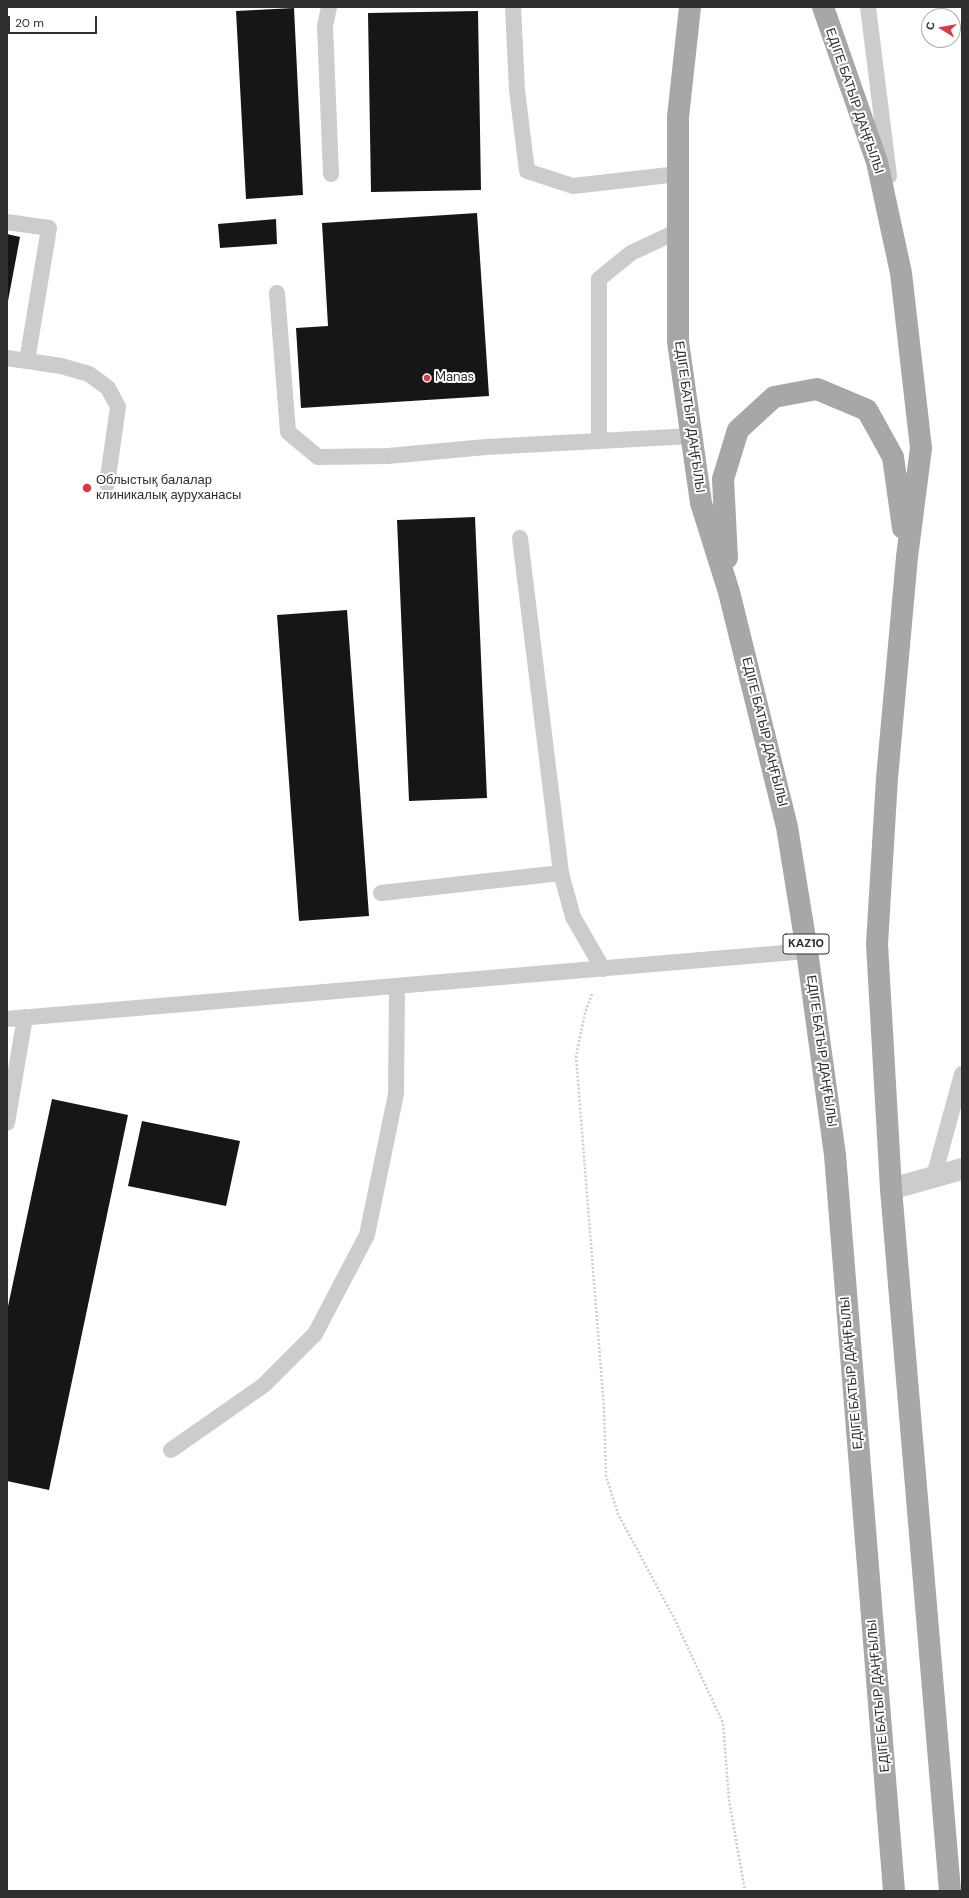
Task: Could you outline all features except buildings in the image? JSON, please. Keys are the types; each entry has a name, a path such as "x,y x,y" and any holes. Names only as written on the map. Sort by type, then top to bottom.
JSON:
{"main road":[{"name":"ЕДІГЕ БАТЫР ДАҢҒЫЛЫ","path":"690,7 678,117 678,342 701,503 729,592 787,827 807,951 835,1155 894,1891"},
{"name":"ЕДІГЕ БАТЫР ДАҢҒЫЛЫ","path":"823,7 877,162 901,273 921,448 907,557 887,778 877,944 891,1188 950,1891"},
{"path":"729,592 723,480 738,430 774,396 817,388 867,410 893,457 907,557"}],"street":[{"path":"891,1188 962,1169"}],"lane":[{"path":"329,7 325,26 331,174"},
{"path":"513,7 517,90 527,171 573,186 678,174"},
{"path":"868,7 901,273"},
{"path":"7,222 49,228 27,361"},
{"path":"599,441 599,279 632,253 678,231"},
{"path":"277,293 288,432 318,457 388,456 486,447 692,436"},
{"path":"7,358 62,366 88,374 108,388 118,407 107,484"},
{"path":"520,538 561,873 573,917 603,968"},
{"path":"380,893 561,873"},
{"path":"7,1019 807,951"},
{"path":"171,1450 264,1385 316,1334 367,1235 396,1094 397,986"},
{"path":"7,1123 25,1017"},
{"path":"934,1176 962,1074"}],"path":[{"path":"603,968 585,1013 576,1056 604,1408 606,1476 618,1514 674,1618 723,1723 729,1800 744,1891"}],"place":[{"name":"Manas","path":"427,378"},
{"name":"Облыстық балалар клиникалық ауруханасы","path":"87,488"}]}
